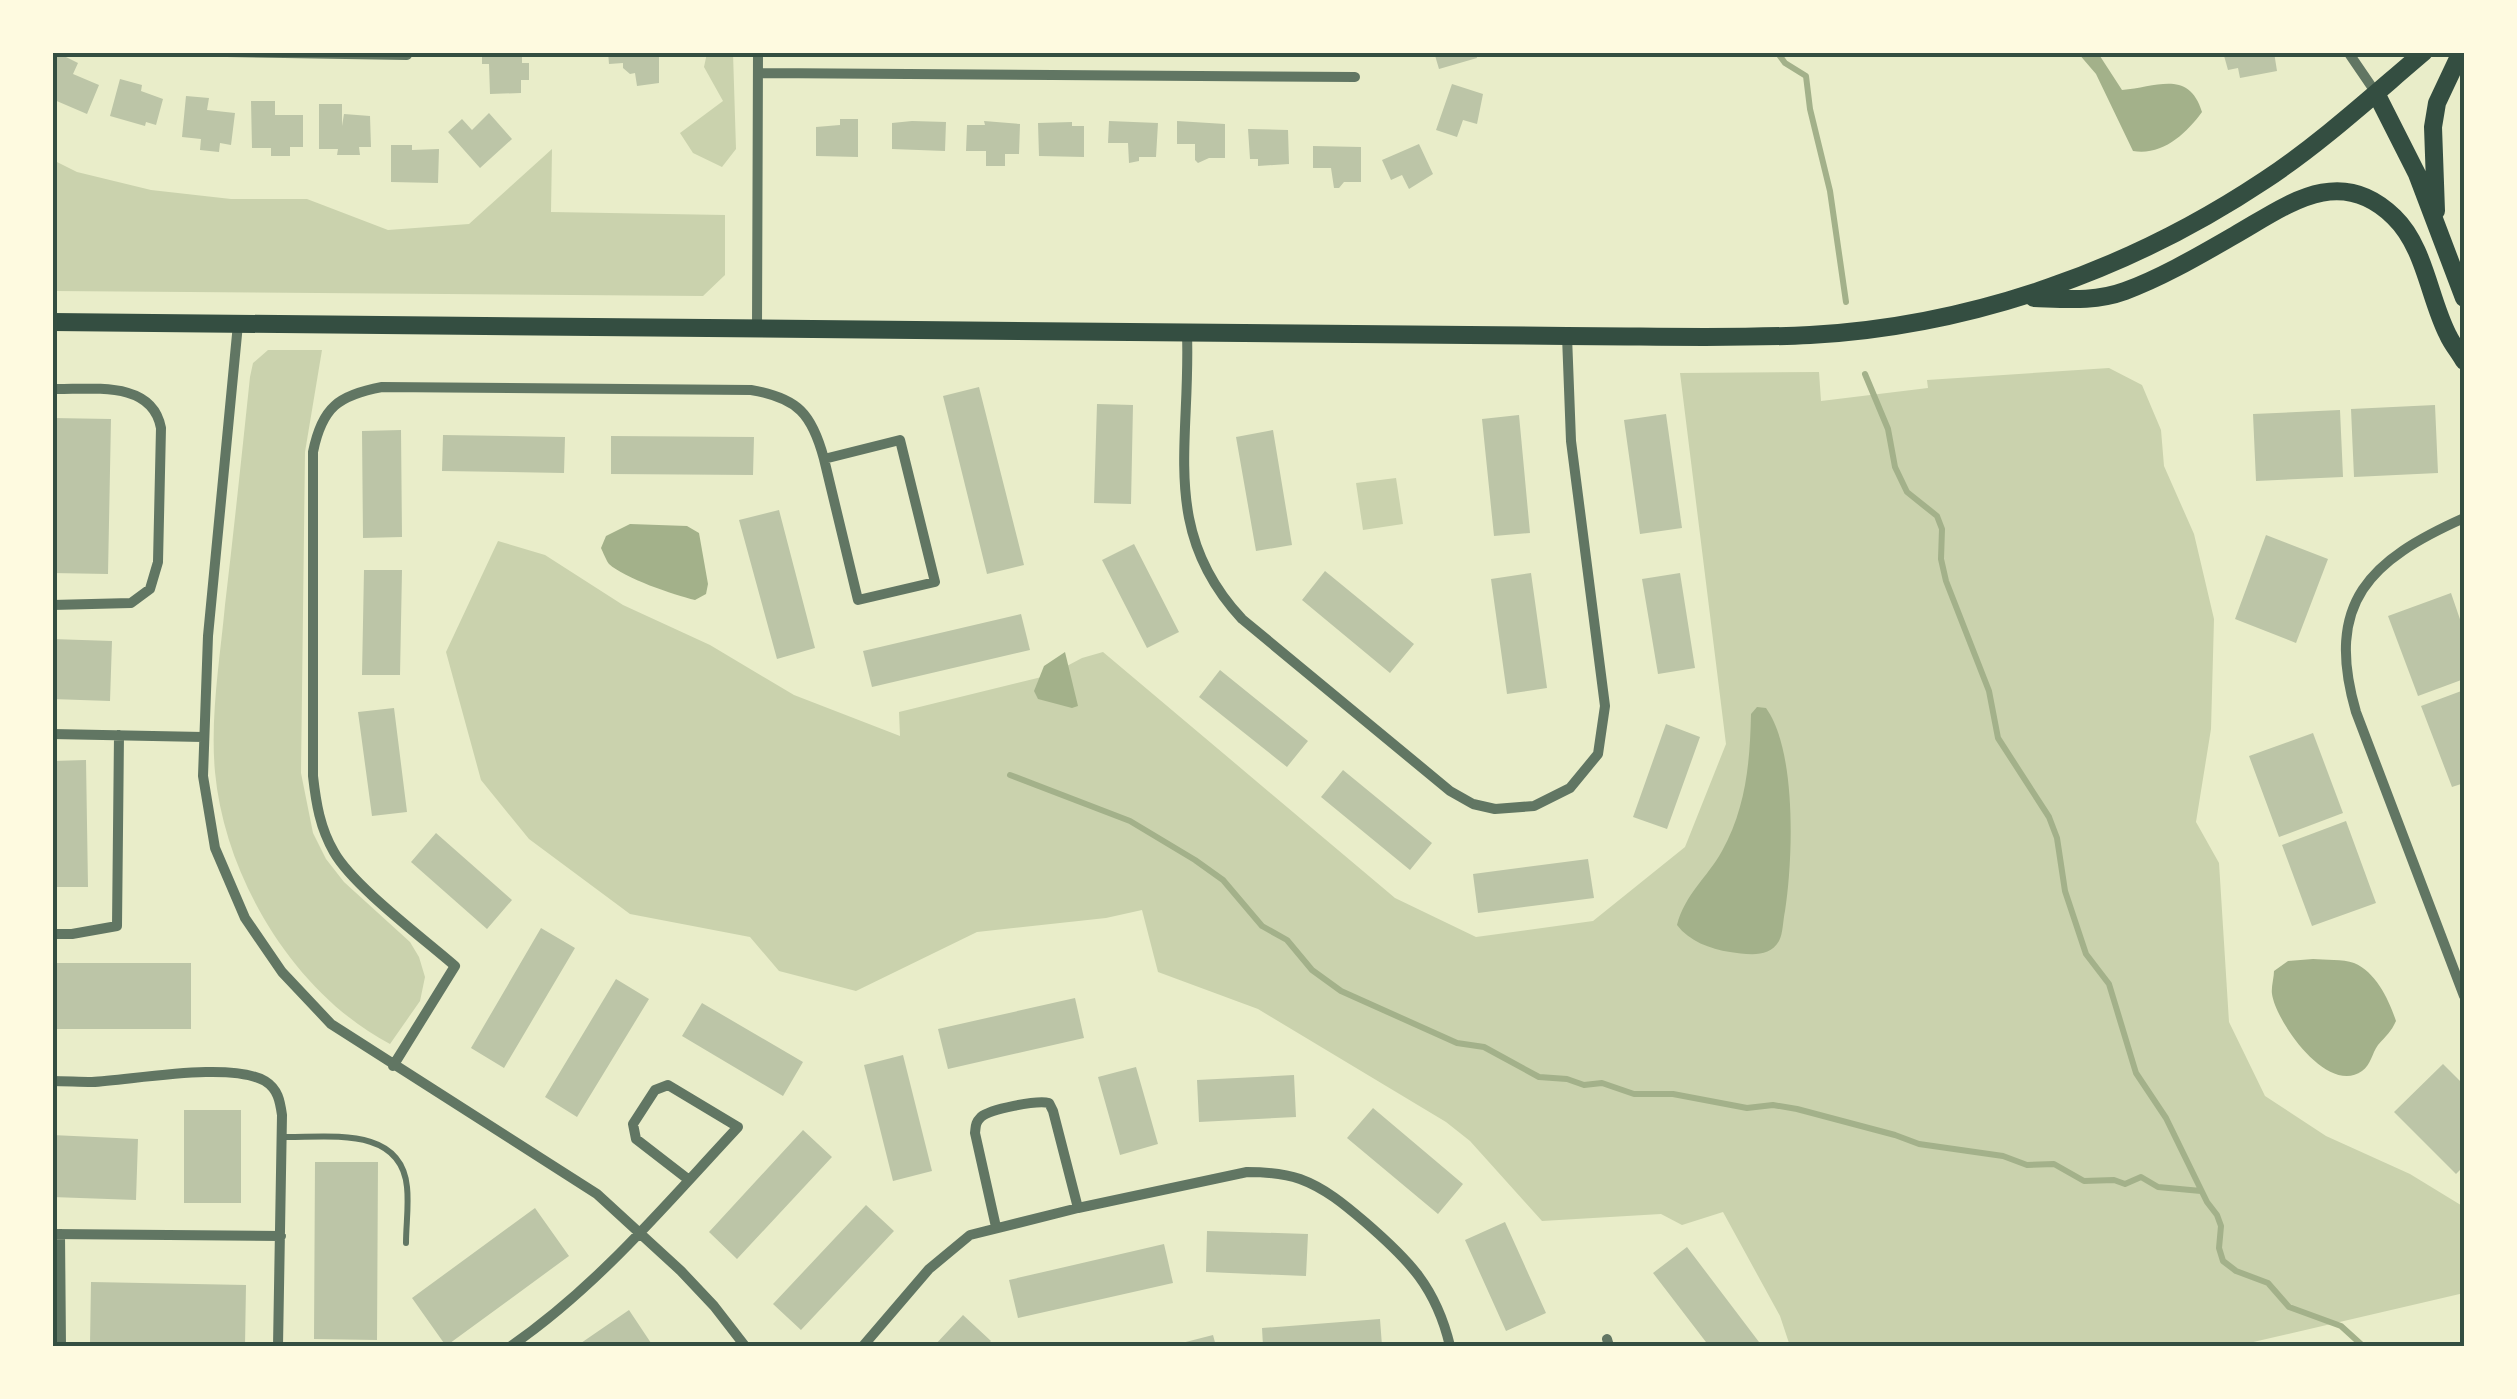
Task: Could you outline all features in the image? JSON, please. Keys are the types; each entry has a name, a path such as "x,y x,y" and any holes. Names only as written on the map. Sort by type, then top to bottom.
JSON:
{"main road":[{"path":"52,322 757,331 1811,335 1898,325 1988,307 2108,266 2214,213 2310,148 2424,52"},
{"path":"2436,227 2433,128 2437,102 2461,52"},
{"path":"2376,93 2417,174 2464,298"},
{"path":"2018,298 2094,300 2124,291 2210,250 2284,204 2312,193 2348,193 2380,205 2406,230 2448,336 2464,361"}],"street":[{"path":"227,52 407,55"},
{"path":"757,331 758,52"},
{"path":"2348,52 2376,93"},
{"path":"758,74 1355,77"},
{"path":"238,324 202,737 207,813 227,881 245,918 262,947 305,1000 331,1024 597,1194 714,1306 745,1346"},
{"path":"1187,334 1184,496 1196,550 1224,600 1242,620 1450,791 1474,804 1514,810 1552,800 1570,788 1598,754 1604,730 1603,684 1570,441 1567,336"},
{"path":"393,1066 455,966 352,875 336,856 316,806 313,452 318,428 327,411 358,391 382,387 751,390 772,394 793,403 809,418 824,459 858,600 935,582 900,440 824,459"},
{"path":"52,390 127,392 141,396 158,416 160,428 158,562 150,589 130,603 52,604"},
{"path":"2464,518 2416,540 2385,562 2365,586 2350,617 2345,652 2356,712 2464,996"},
{"path":"52,734 202,737"},
{"path":"52,934 117,926 119,736"},
{"path":"52,1081 90,1082 186,1072 248,1075 276,1091 282,1115 278,1346"},
{"path":"514,1346 604,1270 640,1233 689,1180 738,1127 668,1085 655,1090 633,1124 636,1139 689,1180"},
{"path":"996,1227 975,1134 976,1122 983,1115 1039,1100 1049,1103 1053,1111 1078,1208"},
{"path":"864,1346 950,1249 970,1235 1247,1172 1301,1179 1348,1207 1405,1256 1435,1299 1450,1346"},
{"path":"61,1346 56,1234 281,1236"}],"lane":[{"path":"282,1137 351,1138 386,1146 399,1158 405,1174 406,1243"}],"shaded area":[{"path":"707,53 733,53 736,149 722,167 693,153 680,133 723,101 704,67"},
{"path":"2078,53 2098,53 2122,90 2180,85 2189,90 2202,112 2172,142 2154,150 2133,151 2096,74"},
{"path":"552,149 551,212 725,215 725,275 703,296 53,291 53,160 77,172 151,190 231,199 307,199 388,230 469,224"},
{"path":"268,350 322,350 305,452 301,773 313,833 326,859 344,882 410,942 419,957 425,977 420,1001 390,1044 324,995 296,964 250,892 221,812 214,751 218,667 250,377 253,363"},
{"path":"2109,368 2142,385 2161,430 2164,466 2194,534 2214,619 2211,729 2196,822 2219,863 2229,1022 2265,1096 2326,1136 2410,1174 2464,1207 2464,1293 2236,1346 1790,1346 1780,1316 1723,1212 1682,1225 1661,1214 1542,1221 1470,1141 1446,1122 1258,1009 1158,972 1142,910 1106,918 977,932 856,991 779,971 750,937 630,914 529,839 481,780 446,652 498,541 545,555 623,605 710,645 794,695 900,736 899,712 1050,675 1103,652 1395,898 1476,937 1593,921 1685,847 1726,744 1680,373 1819,372 1821,401 1928,388 1927,380"},
{"path":"1396,478 1403,524 1363,530 1356,483"},
{"path":"630,524 687,526 699,533 708,584 706,594 695,600 675,594 609,564 601,548 606,536"},
{"path":"1065,652 1078,706 1072,708 1038,699 1034,691 1044,666"},
{"path":"1757,707 1766,708 1783,751 1791,836 1780,938 1769,951 1750,954 1708,946 1677,925 1691,895 1722,851 1737,818 1748,767 1751,714"},
{"path":"2288,961 2345,961 2362,967 2381,988 2396,1021 2365,1068 2349,1076 2334,1073 2306,1052 2276,1006 2272,991 2274,971"}],"building":[{"path":"482,52 522,52 522,63 529,63 529,80 521,80 521,93 490,94 489,64 482,64"},
{"path":"608,52 659,52 659,83 637,86 635,73 630,74 623,63 609,64"},
{"path":"1434,52 1476,52 1477,58 1439,69"},
{"path":"2223,52 2274,52 2277,71 2240,78 2238,68 2228,70"},
{"path":"58,53 78,63 73,74 99,85 87,114 52,99 52,65"},
{"path":"120,79 142,85 141,91 163,99 156,125 146,122 145,126 110,116"},
{"path":"1452,84 1483,94 1477,124 1463,120 1457,137 1436,130"},
{"path":"186,96 209,98 207,110 235,113 231,145 220,143 219,152 200,150 201,139 182,137"},
{"path":"251,101 275,101 275,115 303,115 303,147 290,147 290,156 271,156 271,148 252,148"},
{"path":"319,104 342,104 342,126 344,114 370,116 371,147 359,147 360,155 337,155 338,149 319,149"},
{"path":"489,113 512,139 480,168 448,132 462,119 472,130"},
{"path":"840,119 858,119 858,157 816,156 816,127 840,125"},
{"path":"984,121 1020,124 1019,154 1005,154 1005,166 986,166 986,151 966,151 967,125 985,125"},
{"path":"1109,121 1158,123 1156,157 1139,157 1139,161 1129,163 1128,143 1108,143"},
{"path":"1177,121 1225,124 1225,158 1198,163 1195,144 1177,144"},
{"path":"946,122 945,151 892,149 892,123"},
{"path":"1072,122 1072,126 1084,126 1084,157 1039,156 1038,123"},
{"path":"1248,129 1288,130 1289,164 1258,166 1258,159 1250,159"},
{"path":"1419,144 1433,174 1409,189 1402,175 1391,180 1382,160"},
{"path":"391,145 412,145 412,150 439,149 438,183 391,182"},
{"path":"1313,146 1361,147 1361,182 1344,182 1334,188 1331,168 1313,168"},
{"path":"979,387 1024,565 987,574 943,396"},
{"path":"1097,404 1133,405 1131,504 1094,503"},
{"path":"2435,405 2438,473 2354,477 2351,409"},
{"path":"2340,410 2343,477 2256,481 2253,414"},
{"path":"1666,414 1682,528 1640,534 1624,420"},
{"path":"1519,415 1530,533 1494,536 1482,419"},
{"path":"52,418 111,419 108,574 52,573"},
{"path":"401,430 402,537 363,538 362,431"},
{"path":"1273,430 1292,545 1256,551 1236,437"},
{"path":"443,435 565,437 564,473 442,471"},
{"path":"611,436 754,437 753,475 611,474"},
{"path":"779,510 815,648 777,659 739,520"},
{"path":"2266,535 2328,559 2296,643 2235,619"},
{"path":"1134,544 1179,632 1147,648 1102,560"},
{"path":"364,570 402,570 400,675 362,675"},
{"path":"1325,571 1414,644 1390,673 1302,600"},
{"path":"1531,573 1547,688 1507,694 1491,579"},
{"path":"1680,573 1695,668 1658,674 1642,579"},
{"path":"2451,593 2464,631 2464,679 2418,696 2388,616"},
{"path":"1021,614 1030,650 872,687 863,651"},
{"path":"52,639 112,641 110,701 52,699"},
{"path":"1220,670 1308,741 1287,767 1199,697"},
{"path":"2464,690 2464,783 2452,787 2421,706"},
{"path":"394,708 407,812 372,816 358,712"},
{"path":"1666,724 1700,737 1667,829 1633,817"},
{"path":"2313,733 2343,813 2279,837 2249,756"},
{"path":"86,760 88,887 52,887 52,761"},
{"path":"1343,770 1432,843 1410,870 1321,797"},
{"path":"2346,821 2376,903 2312,926 2282,845"},
{"path":"436,833 512,900 487,929 411,862"},
{"path":"1588,859 1594,898 1478,913 1473,874"},
{"path":"541,928 575,948 504,1068 471,1048"},
{"path":"52,963 191,963 191,1029 52,1029"},
{"path":"616,979 649,999 577,1117 545,1097"},
{"path":"1075,998 1084,1038 948,1069 938,1029"},
{"path":"702,1003 803,1062 783,1096 682,1036"},
{"path":"903,1055 932,1171 893,1181 864,1065"},
{"path":"2443,1064 2464,1085 2464,1166 2456,1174 2394,1112"},
{"path":"1136,1067 1158,1144 1120,1155 1098,1077"},
{"path":"1294,1075 1296,1117 1199,1122 1197,1080"},
{"path":"1373,1108 1463,1184 1438,1214 1347,1138"},
{"path":"184,1110 241,1110 241,1203 184,1203"},
{"path":"803,1130 832,1157 737,1259 709,1232"},
{"path":"52,1135 138,1139 136,1200 52,1197"},
{"path":"315,1162 378,1162 377,1340 314,1339"},
{"path":"866,1205 894,1231 801,1330 773,1304"},
{"path":"535,1208 569,1256 446,1346 412,1298"},
{"path":"1505,1222 1546,1313 1506,1331 1465,1240"},
{"path":"1207,1231 1308,1234 1306,1276 1206,1272"},
{"path":"1164,1244 1173,1283 1018,1318 1009,1280"},
{"path":"1687,1247 1759,1342 1754,1346 1709,1346 1653,1273"},
{"path":"91,1282 246,1285 245,1346 90,1344"},
{"path":"629,1310 653,1346 581,1343"},
{"path":"963,1315 991,1341 986,1346 934,1346"},
{"path":"1380,1319 1382,1346 1263,1346 1262,1328"},
{"path":"1213,1335 1216,1346 1174,1346 1174,1345"}],"waterway":[{"path":"1777,52 1785,63 1806,76 1830,191 1846,302"},
{"path":"1865,374 1888,429 1895,467 1907,492 1937,516 1942,529 1941,559 1946,581 1989,691 1998,738 2049,817 2057,838 2065,891 2086,954 2109,984 2136,1073 2166,1118 2217,1215 2223,1261 2236,1271 2268,1283 2289,1307 2341,1326 2363,1346"},
{"path":"1010,775 1130,821 1195,860 1223,880 1262,926 1287,940 1312,970 1341,991 1457,1043 1484,1047 1539,1077 1584,1085 1602,1083 1634,1094 1673,1094 1747,1108 1773,1105 1797,1109 1919,1144 2003,1156 2027,1165 2054,1164 2084,1181 2114,1180 2125,1184 2141,1177 2158,1187 2201,1191"}]}
